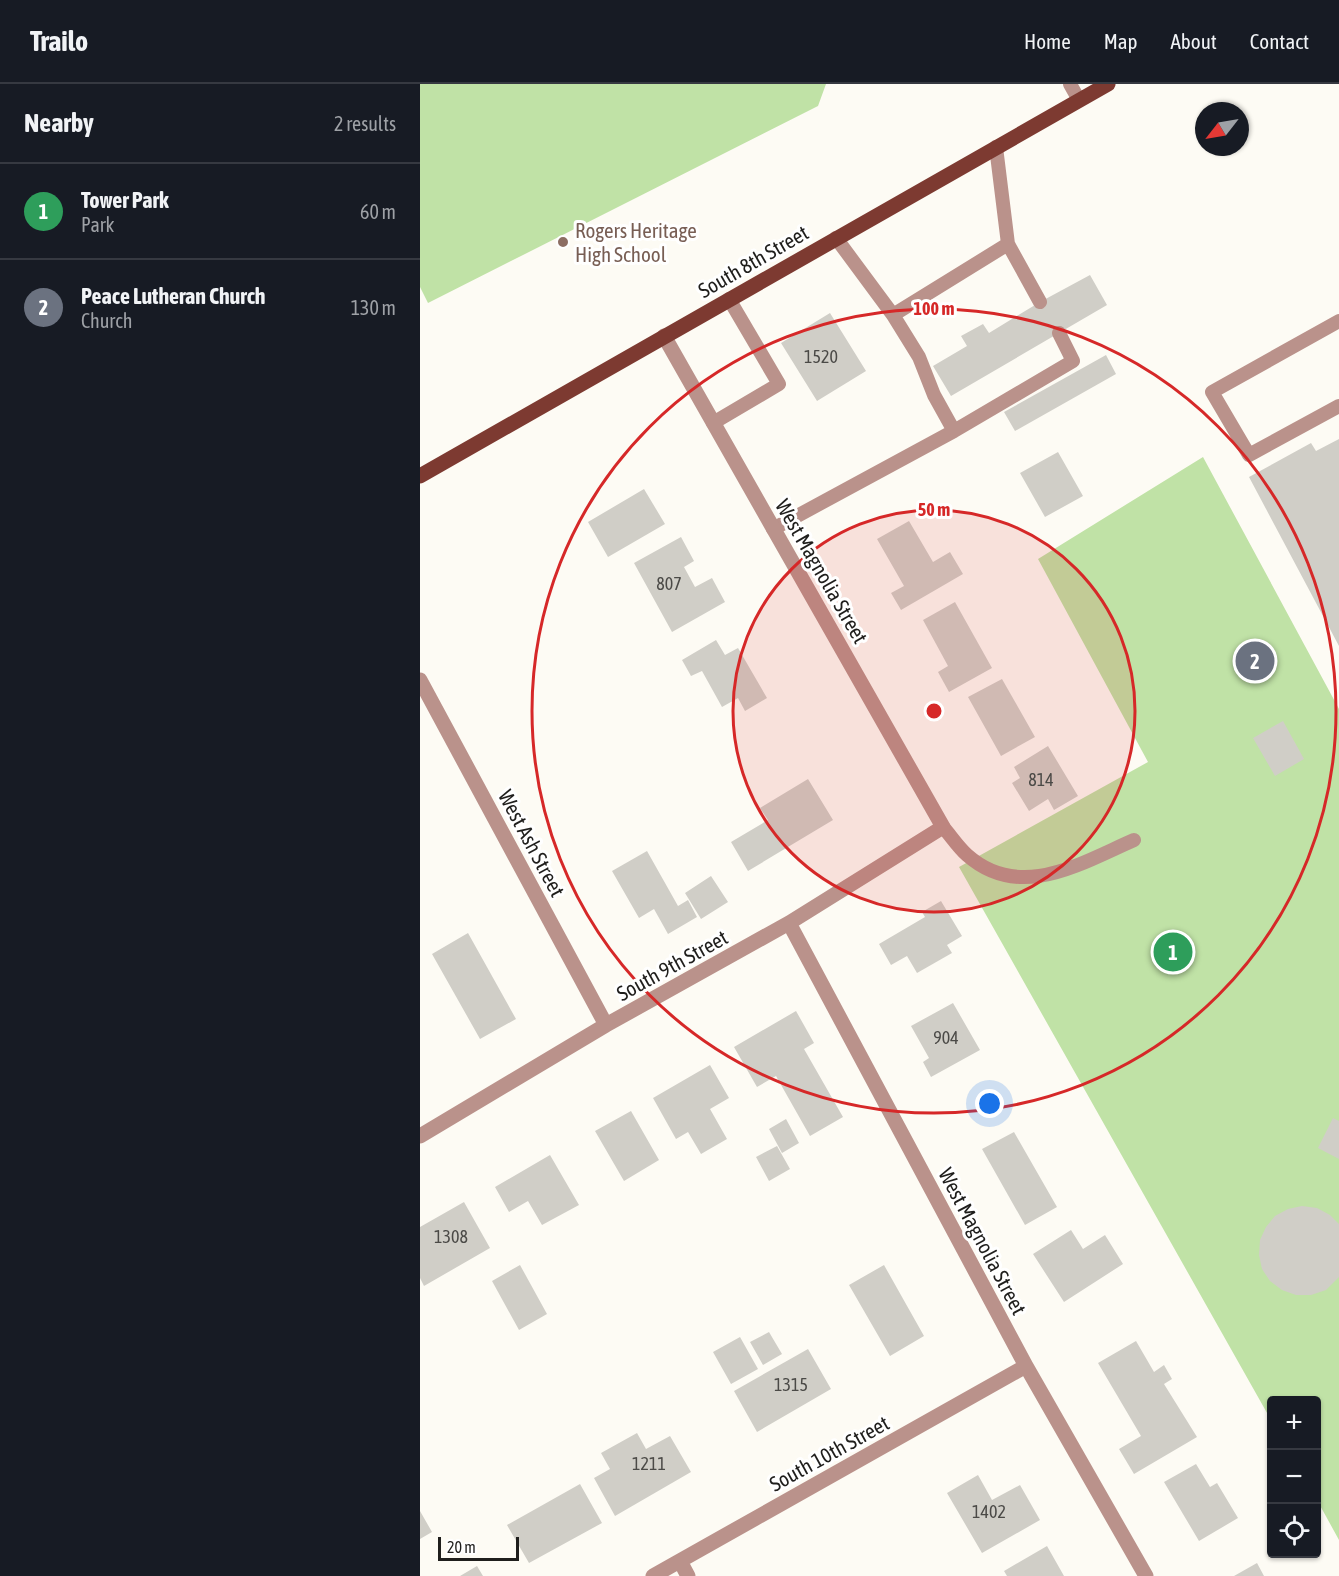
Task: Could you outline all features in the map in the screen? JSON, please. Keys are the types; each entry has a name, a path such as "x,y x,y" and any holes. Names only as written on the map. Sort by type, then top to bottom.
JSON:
{"main road":[{"name":"South 8th Street","path":"420,476 1108,84"}],"street":[{"name":"West Magnolia Street","path":"664,336 943,827"},
{"name":"West Ash Street","path":"420,680 606,1025"},
{"name":"South 9th Street","path":"420,1136 606,1025 789,923 943,827"},
{"name":"West Magnolia Street","path":"789,923 1026,1366 1146,1576"},
{"name":"South 10th Street","path":"653,1576 1026,1366"},
{"path":"680,1561 688,1576"}],"lane":[{"path":"1070,84 1079,100"},
{"path":"996,147 1008,244 1040,302"},
{"path":"836,238 893,315 919,357 934,395 954,431"},
{"path":"893,315 1008,244"},
{"path":"713,423 779,384 729,299"},
{"path":"1339,321 1212,392 1249,455 1339,406"},
{"path":"773,529 954,431 1073,361 1059,333"},
{"path":"943,827 968,856 989,869 1017,878 1043,876 1064,871 1134,840"}],"green space":[{"path":"420,84 826,84 818,106 428,303 420,287"},
{"path":"1203,457 1339,709 1339,1540 1321,1507 1321,1396 1267,1396 1267,1413 959,867 1148,762 1038,559"}],"building":[{"path":"1090,275 1107,305 951,396 933,366 967,346 961,336 983,324 989,333"},
{"path":"830,313 866,371 817,401 781,343"},
{"path":"1106,355 1116,374 1015,431 1004,412"},
{"path":"1339,439 1339,646 1249,477 1311,443 1316,451"},
{"path":"1058,452 1083,496 1045,517 1020,473"},
{"path":"644,489 665,524 608,557 588,522"},
{"path":"909,521 933,562 950,552 963,574 901,610 891,593 904,586 877,539"},
{"path":"681,537 694,561 684,567 695,587 712,578 725,602 672,632 634,563"},
{"path":"955,602 992,668 949,692 938,672 948,666 923,620"},
{"path":"716,640 725,655 738,648 767,698 745,711 738,698 722,707 702,671 691,676 682,660"},
{"path":"1002,679 1035,737 1001,756 968,697"},
{"path":"1283,721 1304,759 1275,776 1253,738"},
{"path":"1048,746 1078,796 1054,810 1048,799 1029,811 1012,783 1020,778 1014,767"},
{"path":"808,779 833,820 748,871 731,842 768,820 760,808"},
{"path":"647,851 678,906 688,900 697,917 668,934 654,909 639,918 612,871"},
{"path":"711,876 728,902 701,919 685,893"},
{"path":"941,901 962,936 947,945 952,953 917,973 907,956 891,965 879,944 925,917 922,912"},
{"path":"468,933 516,1019 480,1039 432,954"},
{"path":"953,1003 980,1050 931,1077 923,1062 929,1058 911,1026"},
{"path":"796,1011 814,1043 804,1049 843,1117 810,1136 776,1076 757,1087 734,1047"},
{"path":"710,1065 729,1098 710,1109 727,1139 701,1154 688,1132 676,1139 653,1098"},
{"path":"631,1111 659,1160 624,1181 595,1131"},
{"path":"1333,1118 1339,1121 1339,1159 1318,1148"},
{"path":"786,1119 799,1143 782,1153 769,1129"},
{"path":"1014,1132 1057,1207 1025,1225 982,1149"},
{"path":"777,1146 790,1169 769,1181 756,1157"},
{"path":"550,1155 579,1205 542,1225 528,1201 509,1212 495,1187"},
{"path":"464,1202 490,1248 424,1286 420,1278 420,1227"},
{"path":"1302,1206 1317,1208 1330,1215 1339,1224 1339,1277 1326,1290 1311,1295 1296,1295 1282,1290 1270,1281 1262,1269 1259,1255 1260,1240 1266,1227 1275,1216 1288,1209"},
{"path":"1071,1230 1083,1249 1105,1235 1123,1264 1064,1302 1033,1254"},
{"path":"520,1265 547,1314 519,1330 492,1281"},
{"path":"884,1265 924,1336 890,1356 849,1285"},
{"path":"769,1332 782,1354 763,1365 750,1342"},
{"path":"740,1337 758,1369 731,1384 713,1352"},
{"path":"1136,1341 1154,1372 1164,1365 1172,1379 1164,1384 1197,1437 1134,1474 1119,1449 1141,1436 1098,1363"},
{"path":"808,1349 831,1389 757,1432 734,1391"},
{"path":"637,1433 646,1449 670,1436 691,1472 615,1516 594,1478 610,1469 601,1453"},
{"path":"1196,1464 1210,1487 1217,1483 1238,1518 1199,1541 1164,1482"},
{"path":"978,1475 992,1500 1020,1485 1040,1520 982,1553 947,1493"},
{"path":"580,1484 602,1523 529,1563 507,1525"},
{"path":"420,1511 432,1532 420,1539"},
{"path":"1047,1546 1064,1576 1007,1576 1004,1571"},
{"path":"1257,1563 1264,1576 1234,1576"},
{"path":"477,1566 483,1576 460,1576"}],"place":[{"name":"Rogers Heritage High School","path":"563,242"},
{"name":"Peace Lutheran Church","path":"1255,661"},
{"name":"Tower Park","path":"1173,952"}]}
